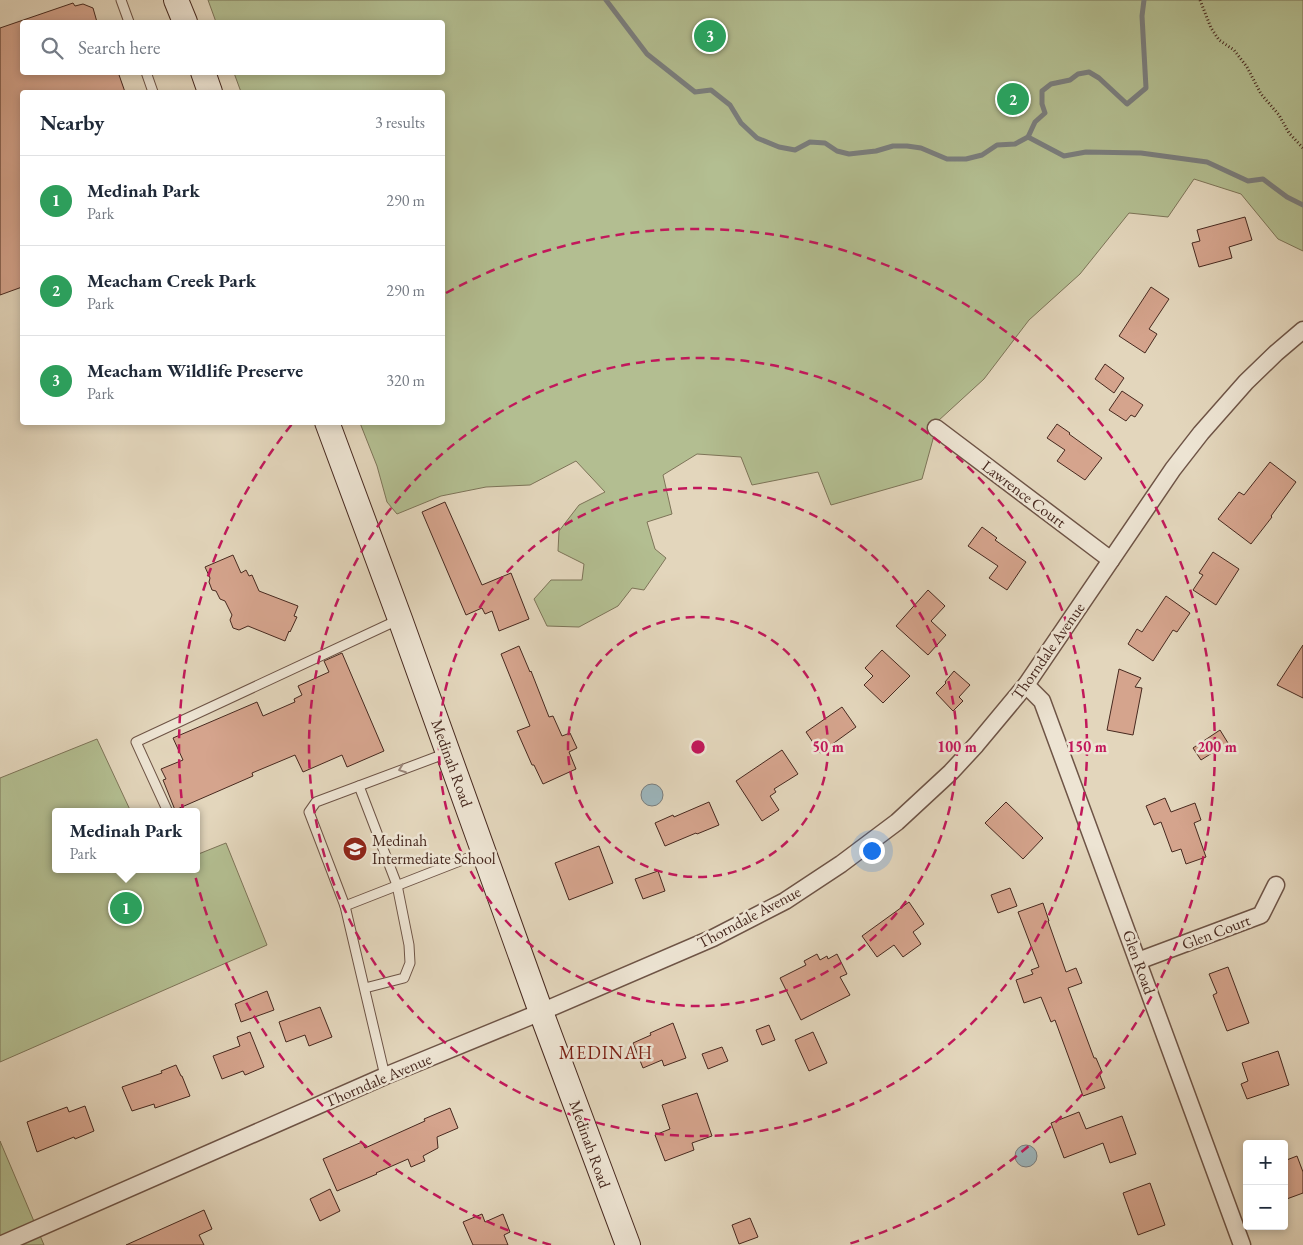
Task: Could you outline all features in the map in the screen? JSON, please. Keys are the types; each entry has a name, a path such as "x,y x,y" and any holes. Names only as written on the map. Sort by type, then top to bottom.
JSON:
{"main road":[{"path":"176,0 184,20"},
{"path":"204,75 209,90"},
{"name":"Medinah Road","path":"328,425 541,1012 628,1245"}],"street":[{"name":"Thorndale Avenue","path":"0,1245 385,1076 541,1012 713,938 785,900 841,864 897,822 951,772 982,738 1026,685 1200,433 1246,382 1303,330"},
{"name":"Lawrence Court","path":"936,428 1111,560"},
{"name":"Glen Road","path":"1026,685 1042,701 1242,1245"},
{"name":"Glen Court","path":"1138,961 1262,914 1276,885"}],"lane":[{"path":"121,0 128,20"},
{"path":"147,75 152,90"},
{"path":"166,808 136,742 400,619"},
{"path":"385,1076 346,906 309,812 316,802 448,752"},
{"path":"359,786 397,885 409,945 410,963 404,978 364,988"},
{"path":"346,906 484,852"}],"path":[{"path":"1200,0 1211,28 1219,40 1234,50 1247,68 1261,94 1303,148"}],"green space":[{"path":"208,0 1303,0 1303,251 1278,239 1241,194 1194,179 1168,217 1129,213 1080,274 1029,320 984,379 938,421 922,479 831,505 818,472 752,485 741,457 697,454 663,475 672,514 647,522 655,549 666,558 644,590 632,588 618,606 579,627 547,626 534,599 551,580 582,580 584,564 558,551 559,531 579,505 605,492 576,461 530,485 486,487 441,496 397,514 387,502 377,466 361,425 445,425 445,90 240,90 235,75 445,75 445,20 215,20"},
{"path":"97,739 129,808 52,808 52,873 200,873 200,853 226,843 267,945 0,1062 0,778"},
{"path":"0,1141 44,1245 0,1245"}],"water":[{"path":"648,784 656,784 663,791 663,799 656,806 648,806 641,799 641,791"},
{"path":"1026,1145 1034,1148 1037,1156 1034,1164 1026,1167 1018,1164 1015,1156 1018,1148"}],"building":[{"path":"73,3 75,6 83,4 93,8 96,20 23,20"},
{"path":"20,21 20,75 119,75 124,90 20,90 20,288 0,295 0,28"},
{"path":"1245,217 1252,240 1229,247 1232,258 1199,267 1192,243 1200,241 1197,230"},
{"path":"1151,287 1169,299 1149,329 1157,334 1145,353 1119,336"},
{"path":"1105,364 1124,378 1114,393 1095,379"},
{"path":"1122,391 1143,405 1135,417 1131,415 1126,421 1109,410"},
{"path":"1057,424 1102,458 1085,480 1057,461 1065,450 1047,438"},
{"path":"1270,462 1296,482 1251,544 1218,519 1239,492 1244,495"},
{"path":"445,502 482,585 511,573 529,619 499,631 492,611 485,614 482,608 466,615 422,512"},
{"path":"982,527 997,538 995,540 1026,562 1007,590 989,578 998,566 968,546"},
{"path":"1213,552 1239,569 1216,605 1193,590 1203,575 1199,573"},
{"path":"233,555 241,573 246,570 249,576 252,575 259,591 298,606 294,616 297,617 285,641 248,626 239,630 233,628 230,620 232,615 225,601 220,599 216,591 212,590 209,582 210,578 205,567"},
{"path":"928,590 945,606 931,621 946,635 928,655 896,626"},
{"path":"1166,596 1190,613 1177,632 1173,630 1153,661 1128,644 1137,629 1142,632"},
{"path":"1303,645 1303,698 1277,685"},
{"path":"519,646 549,717 553,716 562,736 570,733 577,748 569,752 576,769 543,784 534,765 532,765 517,731 530,726 501,654"},
{"path":"882,650 910,676 883,703 864,685 873,676 865,668"},
{"path":"342,653 384,751 347,767 342,755 303,772 295,755 252,773 253,776 180,808 174,808 163,780 166,779 161,769 183,760 173,738 257,702 263,716 295,702 294,699 302,695 298,686 329,672 324,661"},
{"path":"1119,669 1141,678 1135,687 1142,688 1133,735 1107,730"},
{"path":"954,671 970,685 959,697 963,701 953,711 936,693"},
{"path":"842,707 856,727 820,753 806,732"},
{"path":"1220,730 1228,743 1201,760 1193,748"},
{"path":"782,750 798,774 774,789 776,792 770,796 779,810 762,821 736,781"},
{"path":"1165,798 1171,812 1195,803 1201,820 1194,823 1206,857 1186,864 1181,849 1172,852 1161,822 1154,825 1146,806"},
{"path":"709,802 719,825 665,846 655,823"},
{"path":"1006,802 1043,838 1023,859 985,823"},
{"path":"599,846 613,883 569,900 555,863"},
{"path":"658,871 665,891 643,899 635,879"},
{"path":"1010,888 1017,906 998,913 991,895"},
{"path":"909,902 924,924 913,932 921,944 903,957 894,945 877,957 862,936"},
{"path":"1043,903 1066,972 1076,968 1082,983 1068,988 1094,1058 1096,1058 1102,1072 1099,1073 1105,1088 1083,1096 1055,1020 1051,1022 1041,997 1024,1003 1016,980 1033,974 1031,970 1039,967 1018,912"},
{"path":"817,954 820,960 827,956 828,959 837,954 847,974 840,977 850,995 801,1020 780,978 806,965 804,961"},
{"path":"1228,967 1249,1023 1227,1031 1213,995 1217,993 1209,974"},
{"path":"267,991 274,1010 241,1022 235,1004"},
{"path":"320,1007 332,1037 309,1046 305,1035 286,1042 279,1022"},
{"path":"673,1023 686,1058 664,1066 662,1060 643,1068 633,1043"},
{"path":"769,1025 775,1040 762,1045 756,1030"},
{"path":"250,1032 264,1067 245,1075 243,1071 222,1079 213,1056 240,1046 237,1037"},
{"path":"813,1032 827,1063 809,1071 795,1040"},
{"path":"722,1047 728,1061 708,1069 702,1054"},
{"path":"1278,1051 1289,1085 1247,1099 1241,1084 1248,1081 1242,1063"},
{"path":"176,1065 190,1096 155,1108 154,1104 132,1111 122,1087 162,1073 161,1071"},
{"path":"697,1093 712,1136 692,1143 694,1150 665,1161 655,1135 670,1129 662,1105"},
{"path":"85,1106 94,1131 37,1152 27,1122 67,1107 69,1112"},
{"path":"450,1108 458,1128 437,1137 438,1148 423,1156 425,1161 411,1167 408,1159 337,1191 323,1159 362,1142 365,1148"},
{"path":"1079,1112 1086,1129 1122,1116 1136,1154 1110,1163 1103,1143 1064,1158 1051,1123"},
{"path":"1297,1156 1303,1172 1303,1193 1288,1199 1288,1185 1288,1159"},
{"path":"1150,1183 1165,1225 1138,1235 1123,1193"},
{"path":"330,1189 340,1211 320,1221 310,1199"},
{"path":"204,1210 212,1229 199,1235 204,1245 126,1245"},
{"path":"482,1214 485,1222 503,1214 510,1232 504,1235 508,1245 473,1245 463,1222"},
{"path":"750,1218 758,1237 739,1244 732,1225"}],"waterway":[{"path":"606,0 647,54 695,92 711,90 730,105 741,123 757,138 779,147 795,150 810,142 825,143 837,151 849,154 876,151 893,146 907,146 921,148 947,159 966,159 982,155 997,145 1015,144 1028,137 1064,156 1086,152 1141,153 1207,162 1248,181 1263,179 1287,197 1303,205"},
{"path":"1028,137 1035,122 1045,113 1042,104 1042,91 1051,84 1070,80 1078,74 1089,72 1099,78 1127,104 1146,88 1142,16 1144,0"}],"place":[{"name":"Meacham Wildlife Preserve","path":"710,36"},
{"name":"Meacham Creek Park","path":"1013,99"},
{"name":"Medinah Intermediate School","path":"355,849"},
{"name":"Medinah Park","path":"126,908"}],"district":[{"name":"MEDINAH","path":"606,1052"}]}
